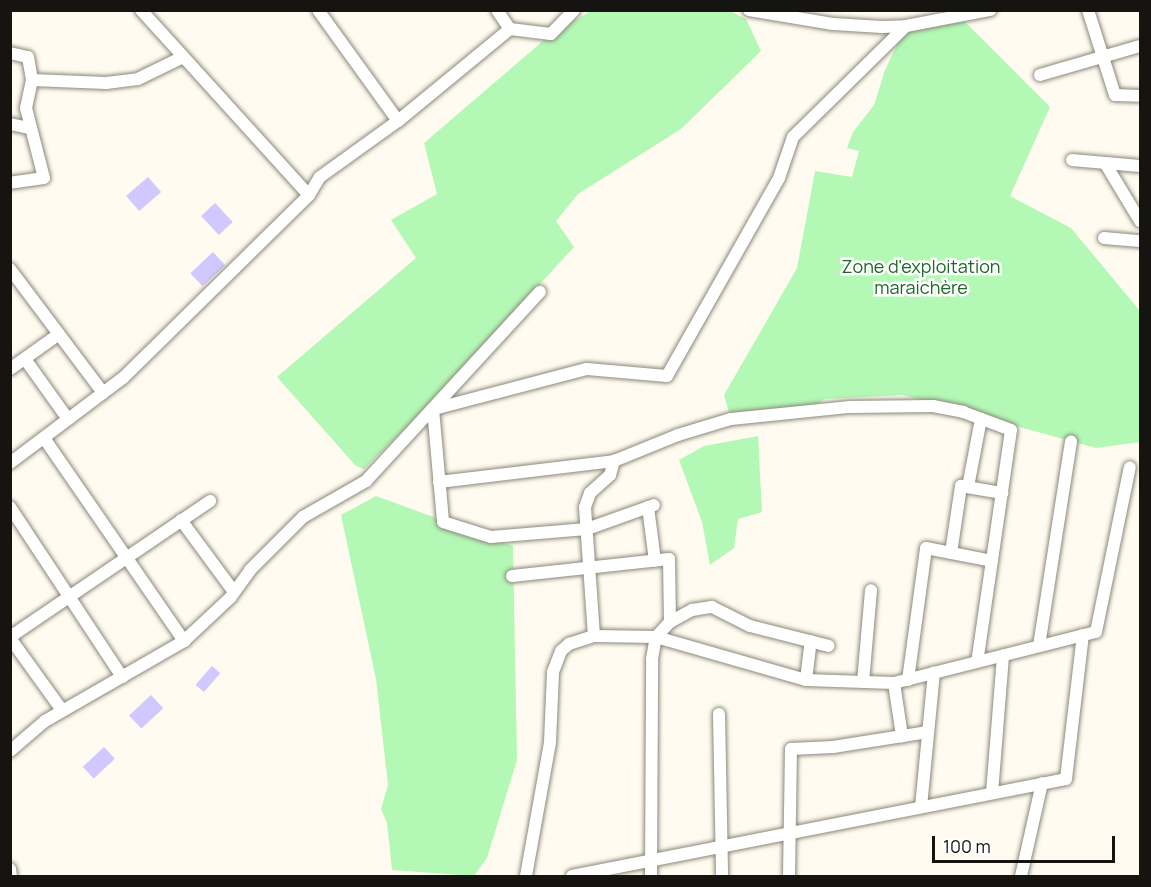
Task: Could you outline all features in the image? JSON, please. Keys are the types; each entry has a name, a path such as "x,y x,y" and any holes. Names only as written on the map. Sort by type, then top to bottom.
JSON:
{"street":[{"path":"141,10 309,195"},
{"path":"318,10 398,122"},
{"path":"497,10 510,29"},
{"path":"10,463 123,378 309,195 320,177 398,122 510,29 551,34 574,10"},
{"path":"749,10 856,27 906,26 990,10"},
{"path":"1088,10 1115,95 1140,96"},
{"path":"433,409 586,369 667,376 779,178 793,136 906,26"},
{"path":"1040,75 1140,46"},
{"path":"10,53 28,57 32,80 26,108 29,128 43,162 44,178 10,183"},
{"path":"32,80 106,83 138,79 183,57"},
{"path":"10,124 29,128"},
{"path":"1071,160 1140,166"},
{"path":"1105,163 1140,221"},
{"path":"1104,238 1140,241"},
{"path":"10,269 103,393"},
{"path":"10,751 62,711 184,641 234,592 250,570 303,518 366,481 540,292"},
{"path":"10,369 60,334"},
{"path":"25,359 68,419"},
{"path":"439,482 614,461 678,435 726,420 757,416 833,408 933,406 981,419 1011,430 977,662"},
{"path":"433,409 443,522 491,537 587,529 651,506 655,561"},
{"path":"968,487 981,419"},
{"path":"44,438 184,641"},
{"path":"1039,646 1071,441"},
{"path":"594,636 587,499 610,476 614,461"},
{"path":"526,876 550,742 553,672 561,651 594,636 656,637 806,680 894,683 1096,632 1130,467"},
{"path":"951,553 961,486 1002,493"},
{"path":"62,711 10,637 210,501"},
{"path":"10,507 122,677"},
{"path":"181,520 234,592"},
{"path":"908,680 926,548 992,561"},
{"path":"512,576 669,559 670,622"},
{"path":"863,682 871,590"},
{"path":"651,876 652,659 656,637 670,622 692,610 712,608 750,626 829,646"},
{"path":"572,876 1066,778 1083,635"},
{"path":"806,680 811,641"},
{"path":"992,793 1003,655"},
{"path":"921,807 934,673"},
{"path":"894,683 902,736"},
{"path":"719,714 722,876"},
{"path":"789,876 791,749 928,732"},
{"path":"1021,876 1042,783"},
{"path":"10,869 11,876"}],"green space":[{"path":"728,10 746,19 761,51 681,129 578,194 556,221 574,247 432,402 364,469 356,466 277,377 416,258 391,220 437,194 424,143 551,34 591,11"},
{"name":"Zone d'exploitation maraichère","path":"960,17 1050,107 1010,196 1071,228 1140,311 1140,442 1096,448 903,395 824,399 808,411 731,419 724,395 797,268 815,171 852,177 859,151 847,148 853,132 874,105 885,70 906,26"},
{"path":"758,436 762,512 738,519 734,548 710,565 702,522 679,460 704,446"},
{"path":"376,496 513,546 517,760 487,858 474,876 392,870 387,823 381,809 388,785 376,679 341,515"}],"building":[{"path":"148,177 161,192 139,211 126,196"},
{"path":"215,203 233,222 219,235 201,216"},
{"path":"213,252 225,265 203,286 190,273"},
{"path":"212,666 220,673 204,692 196,685"},
{"path":"151,695 163,708 141,729 129,715"},
{"path":"104,747 115,759 94,778 83,767"}]}
